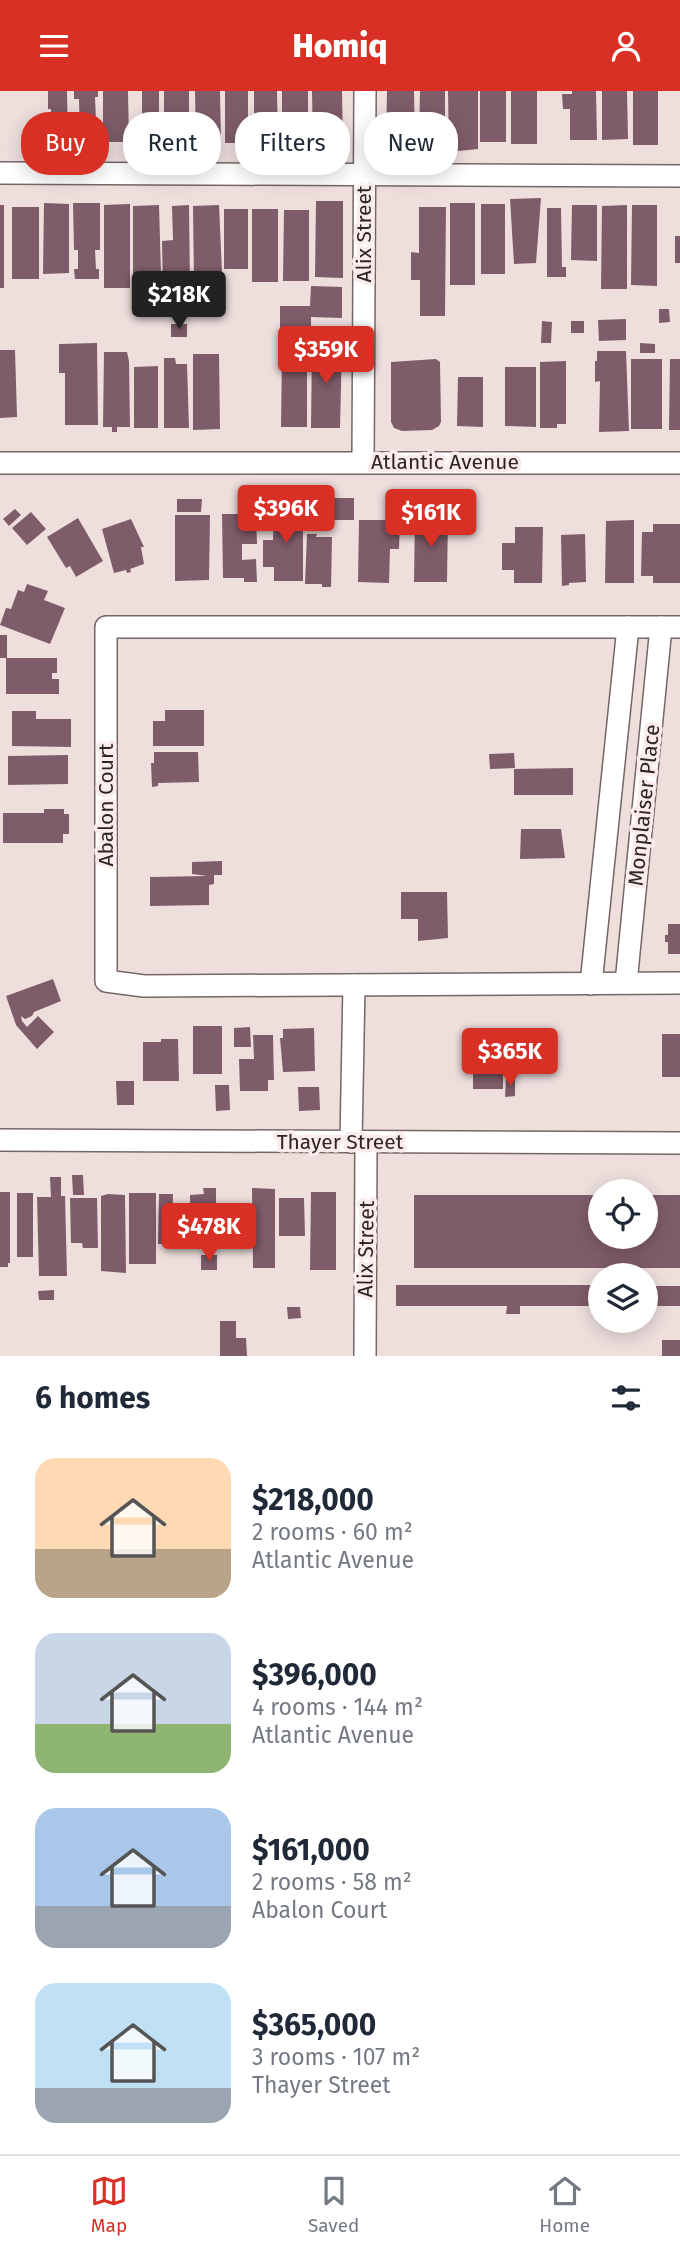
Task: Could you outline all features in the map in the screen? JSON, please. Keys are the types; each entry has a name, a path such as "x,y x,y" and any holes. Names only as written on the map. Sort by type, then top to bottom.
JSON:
{"street":[{"name":"Alix Street","path":"365,91 365,112"},
{"path":"0,173 680,176"},
{"name":"Alix Street","path":"363,461 364,175"},
{"name":"Atlantic Avenue","path":"0,463 680,463"},
{"name":"Abalon Court","path":"670,627 106,627 106,981 144,986 680,983"},
{"name":"Monplaiser Place","path":"591,983 628,627"},
{"name":"Monplaiser Place","path":"626,983 670,627"},
{"name":"Alix Street","path":"354,985 365,1356"},
{"name":"Thayer Street","path":"0,1140 680,1143"}],"building":[{"path":"48,91 67,91 67,112 51,112 48,109"},
{"path":"74,91 98,91 98,97 95,97 96,112 79,112 79,99 74,99"},
{"path":"103,91 128,91 128,112 123,112 123,142 109,142 109,112 103,112"},
{"path":"142,91 159,91 159,112 142,112"},
{"path":"164,91 189,91 189,112 164,112"},
{"path":"195,91 220,91 220,112 195,112"},
{"path":"225,91 248,91 248,112 235,112 235,143 225,143"},
{"path":"254,91 277,91 277,112 254,112"},
{"path":"282,91 308,91 308,112 282,112"},
{"path":"312,91 342,91 342,112 312,112"},
{"path":"387,91 414,91 414,112 387,112"},
{"path":"420,91 445,91 445,112 420,112"},
{"path":"448,91 478,91 478,149 458,151 458,112 448,112"},
{"path":"480,91 506,91 506,142 480,142"},
{"path":"511,91 537,91 537,144 511,144"},
{"path":"572,91 596,91 597,140 570,140 570,109 563,109 562,94 572,94"},
{"path":"602,91 627,91 628,139 602,140"},
{"path":"633,91 658,91 658,145 633,145"},
{"path":"541,198 536,263 514,264 510,199"},
{"path":"316,201 343,201 343,278 315,277"},
{"path":"44,203 69,204 69,273 43,274"},
{"path":"73,203 100,203 100,250 95,250 99,279 75,279 78,250 74,250"},
{"path":"450,203 475,203 475,285 450,285"},
{"path":"130,204 130,288 104,288 104,205"},
{"path":"481,204 505,204 505,274 481,274"},
{"path":"0,205 4,205 4,288 0,288"},
{"path":"159,205 161,274 158,274 158,285 133,285 133,206"},
{"path":"189,205 190,286 175,286 176,296 163,297 162,241 173,240 172,206"},
{"path":"219,205 222,272 218,273 219,284 211,284 212,288 203,289 203,284 194,285 193,206"},
{"path":"572,205 597,205 597,261 571,260"},
{"path":"627,205 627,289 601,289 602,206"},
{"path":"632,205 657,205 657,286 631,285"},
{"path":"12,207 39,207 39,279 12,279"},
{"path":"419,207 446,207 445,316 420,316 420,280 411,280 411,252 419,253"},
{"path":"547,208 561,208 562,267 566,267 566,277 547,277"},
{"path":"224,209 248,209 248,269 224,269"},
{"path":"252,209 278,209 278,282 252,282"},
{"path":"284,210 309,210 309,281 283,281"},
{"path":"675,236 680,236 680,263 675,263"},
{"path":"311,286 342,287 342,318 311,317 311,331 280,331 280,306 310,306"},
{"path":"659,309 669,309 670,322 659,323"},
{"path":"626,319 626,340 599,341 598,320"},
{"path":"542,321 552,322 551,343 541,343"},
{"path":"571,321 584,321 584,333 571,333"},
{"path":"171,324 187,324 187,337 171,337"},
{"path":"97,343 98,425 65,425 65,373 59,373 59,344"},
{"path":"312,343 342,344 340,428 311,428"},
{"path":"640,343 655,344 655,353 640,353"},
{"path":"0,350 15,350 17,417 0,418"},
{"path":"597,351 626,351 629,431 599,432 600,381 595,382"},
{"path":"104,352 127,352 129,361 130,427 117,427 117,432 112,432 112,427 103,427"},
{"path":"193,354 219,354 220,429 193,430"},
{"path":"282,354 307,354 307,427 281,427"},
{"path":"164,358 175,358 176,364 187,364 189,428 164,428"},
{"path":"436,359 440,362 439,426 432,430 402,431 394,428 391,422 391,362"},
{"path":"631,359 662,359 662,429 631,429"},
{"path":"670,359 680,359 680,430 669,430"},
{"path":"566,361 566,424 557,424 557,428 540,428 540,362"},
{"path":"158,366 158,428 134,428 134,367"},
{"path":"505,367 536,367 536,427 505,426"},
{"path":"458,377 483,377 483,427 457,426"},
{"path":"328,498 354,498 354,520 328,520"},
{"path":"177,499 202,499 201,512 177,512"},
{"path":"274,506 297,506 298,518 303,518 303,581 274,581 274,567 263,567 263,540 273,540"},
{"path":"15,509 21,515 9,526 3,519"},
{"path":"31,512 46,529 27,545 12,528"},
{"path":"222,514 256,514 257,544 242,544 242,560 256,559 257,582 244,582 244,578 223,578"},
{"path":"175,515 210,515 209,580 175,581"},
{"path":"415,516 448,516 447,582 414,582"},
{"path":"78,518 103,561 76,577 70,566 66,568 47,537"},
{"path":"131,519 144,547 141,547 144,564 130,569 131,572 127,573 126,570 114,573 102,529"},
{"path":"359,520 400,520 399,549 390,549 389,583 358,582"},
{"path":"634,520 634,583 605,583 606,521"},
{"path":"653,524 680,524 680,583 653,583 653,576 641,576 642,532 653,532"},
{"path":"515,527 543,527 542,583 514,583 514,570 502,570 502,543 515,543"},
{"path":"307,534 332,537 331,587 305,584"},
{"path":"585,534 586,582 562,586 561,535"},
{"path":"27,584 48,591 44,600 65,608 50,644 0,625 6,608 11,609 18,590 24,592"},
{"path":"0,635 7,635 7,658 0,658"},
{"path":"6,658 57,658 57,673 52,673 52,679 59,679 59,694 6,694"},
{"path":"165,710 204,710 204,746 153,746 153,721 165,721"},
{"path":"12,711 36,711 36,719 71,719 71,747 12,746"},
{"path":"154,752 198,752 199,782 158,783 158,786 152,787 151,763 154,763"},
{"path":"514,753 515,768 490,769 489,754"},
{"path":"68,755 68,784 8,785 8,756"},
{"path":"573,768 573,795 514,795 514,769"},
{"path":"44,809 64,809 64,814 69,814 69,834 63,834 63,843 3,843 3,813 44,813"},
{"path":"521,829 561,829 565,858 520,859"},
{"path":"222,861 222,875 214,875 214,884 209,885 209,905 150,906 150,877 207,876 192,874 192,862"},
{"path":"401,892 447,892 448,938 418,941 418,919 401,919"},
{"path":"668,924 680,924 680,954 668,954 665,935 668,935"},
{"path":"53,979 61,1001 34,1012 25,1019 21,1016 27,1027 38,1016 54,1032 37,1049 16,1025 6,996"},
{"path":"193,1026 222,1026 222,1074 193,1074"},
{"path":"250,1027 251,1047 234,1047 234,1028"},
{"path":"314,1028 315,1071 283,1072 280,1038 283,1038 283,1029"},
{"path":"473,1029 503,1029 503,1089 473,1089"},
{"path":"662,1034 680,1034 680,1077 662,1077"},
{"path":"253,1035 273,1035 274,1080 268,1080 268,1091 240,1091 239,1059 254,1059"},
{"path":"161,1039 178,1039 179,1081 143,1081 143,1042 161,1042"},
{"path":"506,1079 515,1079 515,1096 505,1097"},
{"path":"116,1081 134,1081 134,1105 117,1105"},
{"path":"215,1085 229,1085 230,1110 216,1111"},
{"path":"298,1087 319,1087 320,1110 299,1111"},
{"path":"72,1175 83,1175 84,1195 73,1195"},
{"path":"50,1177 61,1177 61,1196 65,1196 67,1276 39,1276 37,1197 51,1197"},
{"path":"203,1188 216,1188 216,1232 204,1232 204,1248 191,1249 190,1195 204,1194"},
{"path":"252,1188 275,1189 275,1268 253,1268"},
{"path":"0,1192 10,1192 8,1267 0,1267"},
{"path":"311,1192 336,1192 336,1270 310,1270"},
{"path":"17,1193 33,1193 33,1257 17,1257"},
{"path":"129,1193 156,1193 156,1264 129,1264"},
{"path":"159,1194 173,1194 172,1244 158,1244"},
{"path":"125,1195 126,1273 101,1271 101,1196"},
{"path":"414,1195 588,1195 588,1249 658,1249 658,1195 680,1195 680,1268 658,1268 658,1263 588,1263 588,1268 414,1268"},
{"path":"70,1198 97,1198 98,1248 83,1248 82,1243 71,1243"},
{"path":"279,1198 304,1198 305,1236 279,1236"},
{"path":"222,1203 249,1204 249,1230 222,1229"},
{"path":"201,1255 217,1255 217,1270 201,1270"},
{"path":"396,1285 588,1285 588,1306 520,1306 520,1314 506,1314 507,1306 396,1306"},
{"path":"658,1286 680,1286 680,1306 658,1306"},
{"path":"54,1290 54,1300 39,1300 38,1291"},
{"path":"287,1307 300,1307 301,1318 288,1319"},
{"path":"220,1321 236,1321 236,1338 246,1338 247,1356 220,1356"},
{"path":"662,1340 680,1340 680,1356 662,1356"}]}
